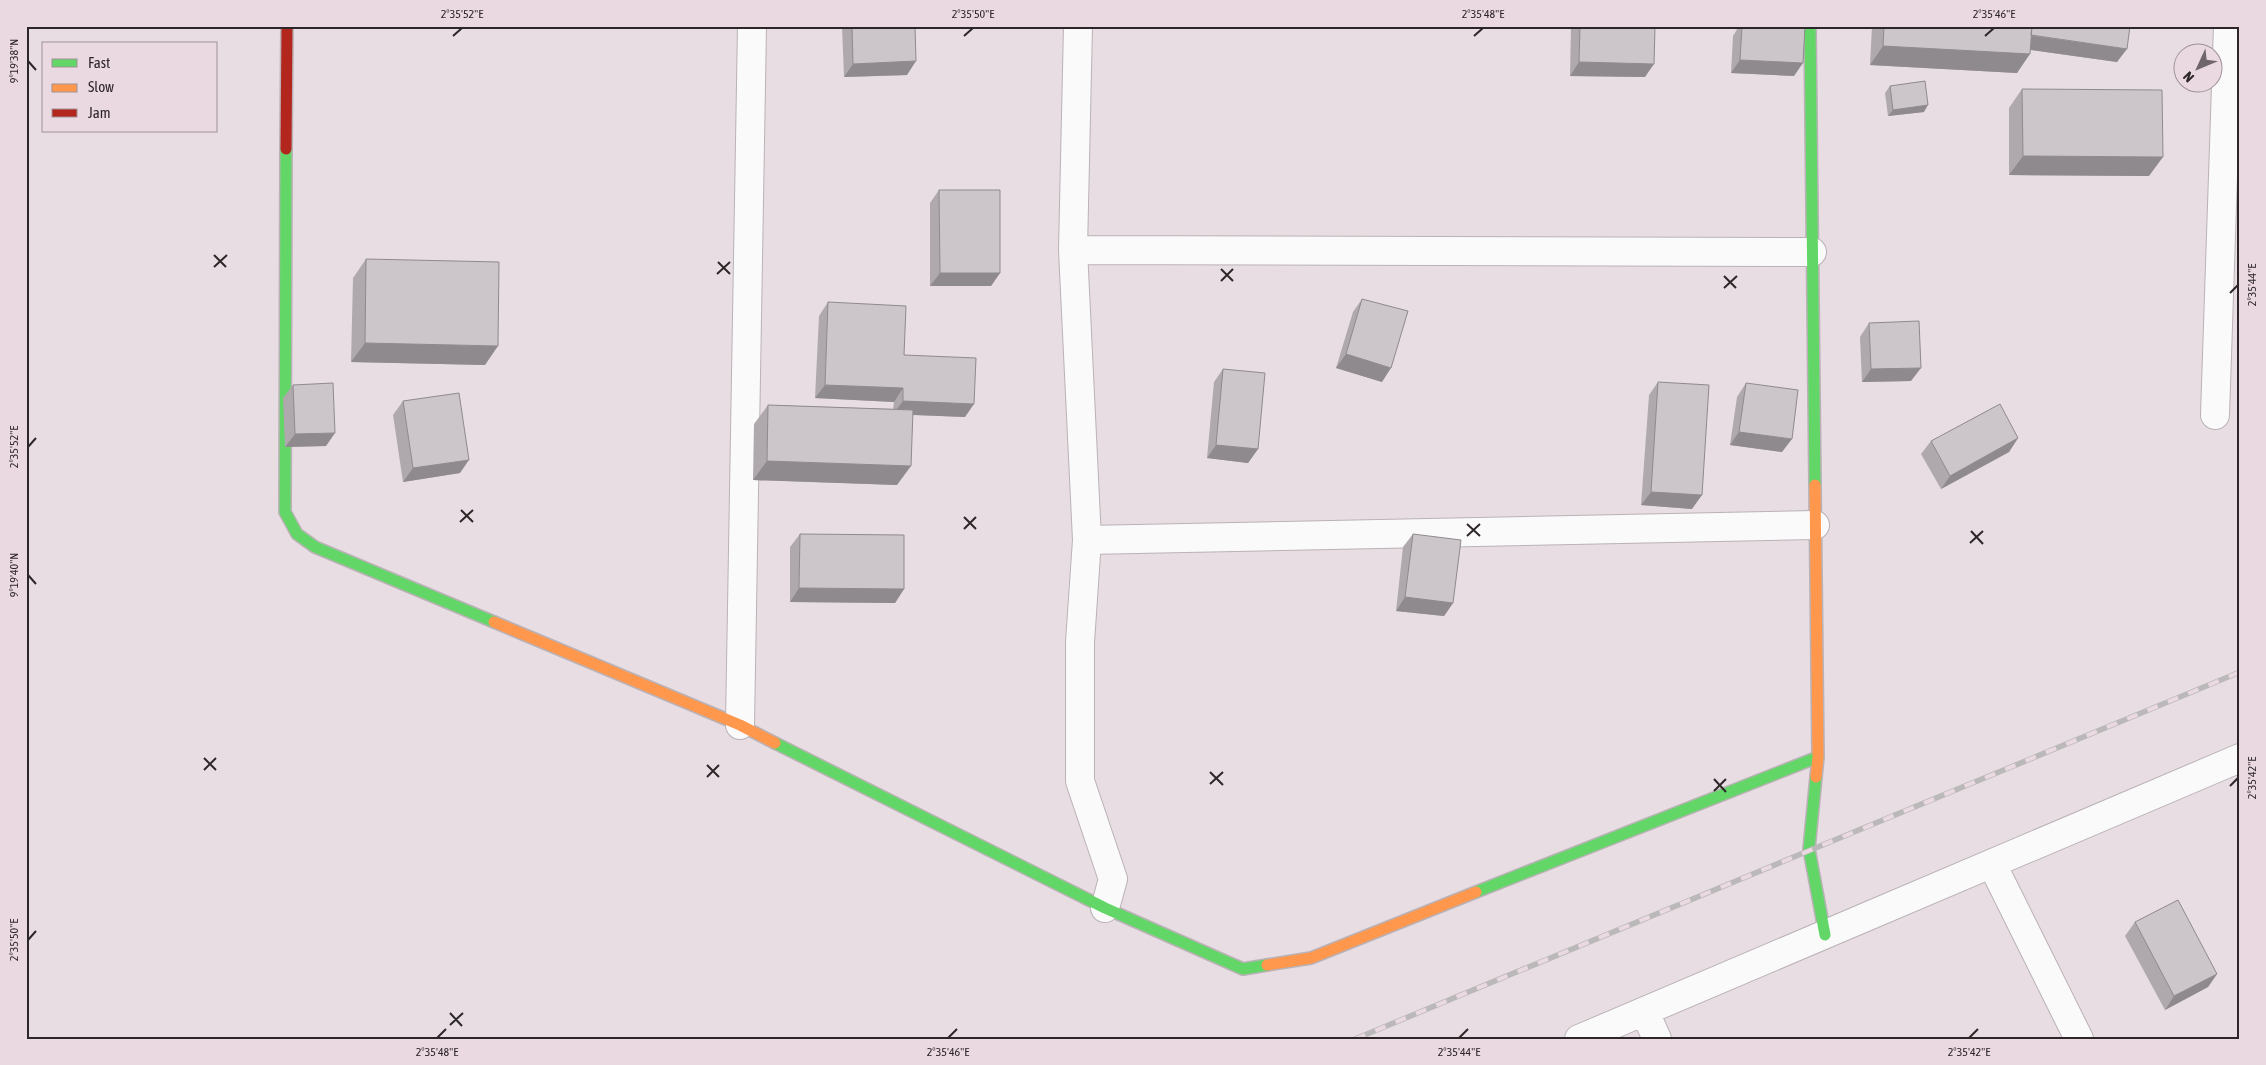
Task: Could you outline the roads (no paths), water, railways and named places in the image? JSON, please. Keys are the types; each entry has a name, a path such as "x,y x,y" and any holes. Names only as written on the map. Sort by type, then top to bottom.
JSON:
{"street":[{"path":"287,26 285,512 297,534 315,547 740,725 1104,908 1243,969 1311,958 1818,757"},
{"path":"740,725 752,26"},
{"path":"1078,26 1073,250 1087,540 1080,642 1080,781 1113,879 1104,908"},
{"path":"1810,26 1818,757 1808,849 1825,935"},
{"path":"2215,415 2228,26"},
{"path":"1073,250 1812,252"},
{"path":"1087,540 1815,526"},
{"path":"1579,1039 2240,758"},
{"path":"1992,864 2079,1039"},
{"path":"1645,1012 1657,1039"}],"railway":[{"path":"1355,1039 2240,672"}]}
